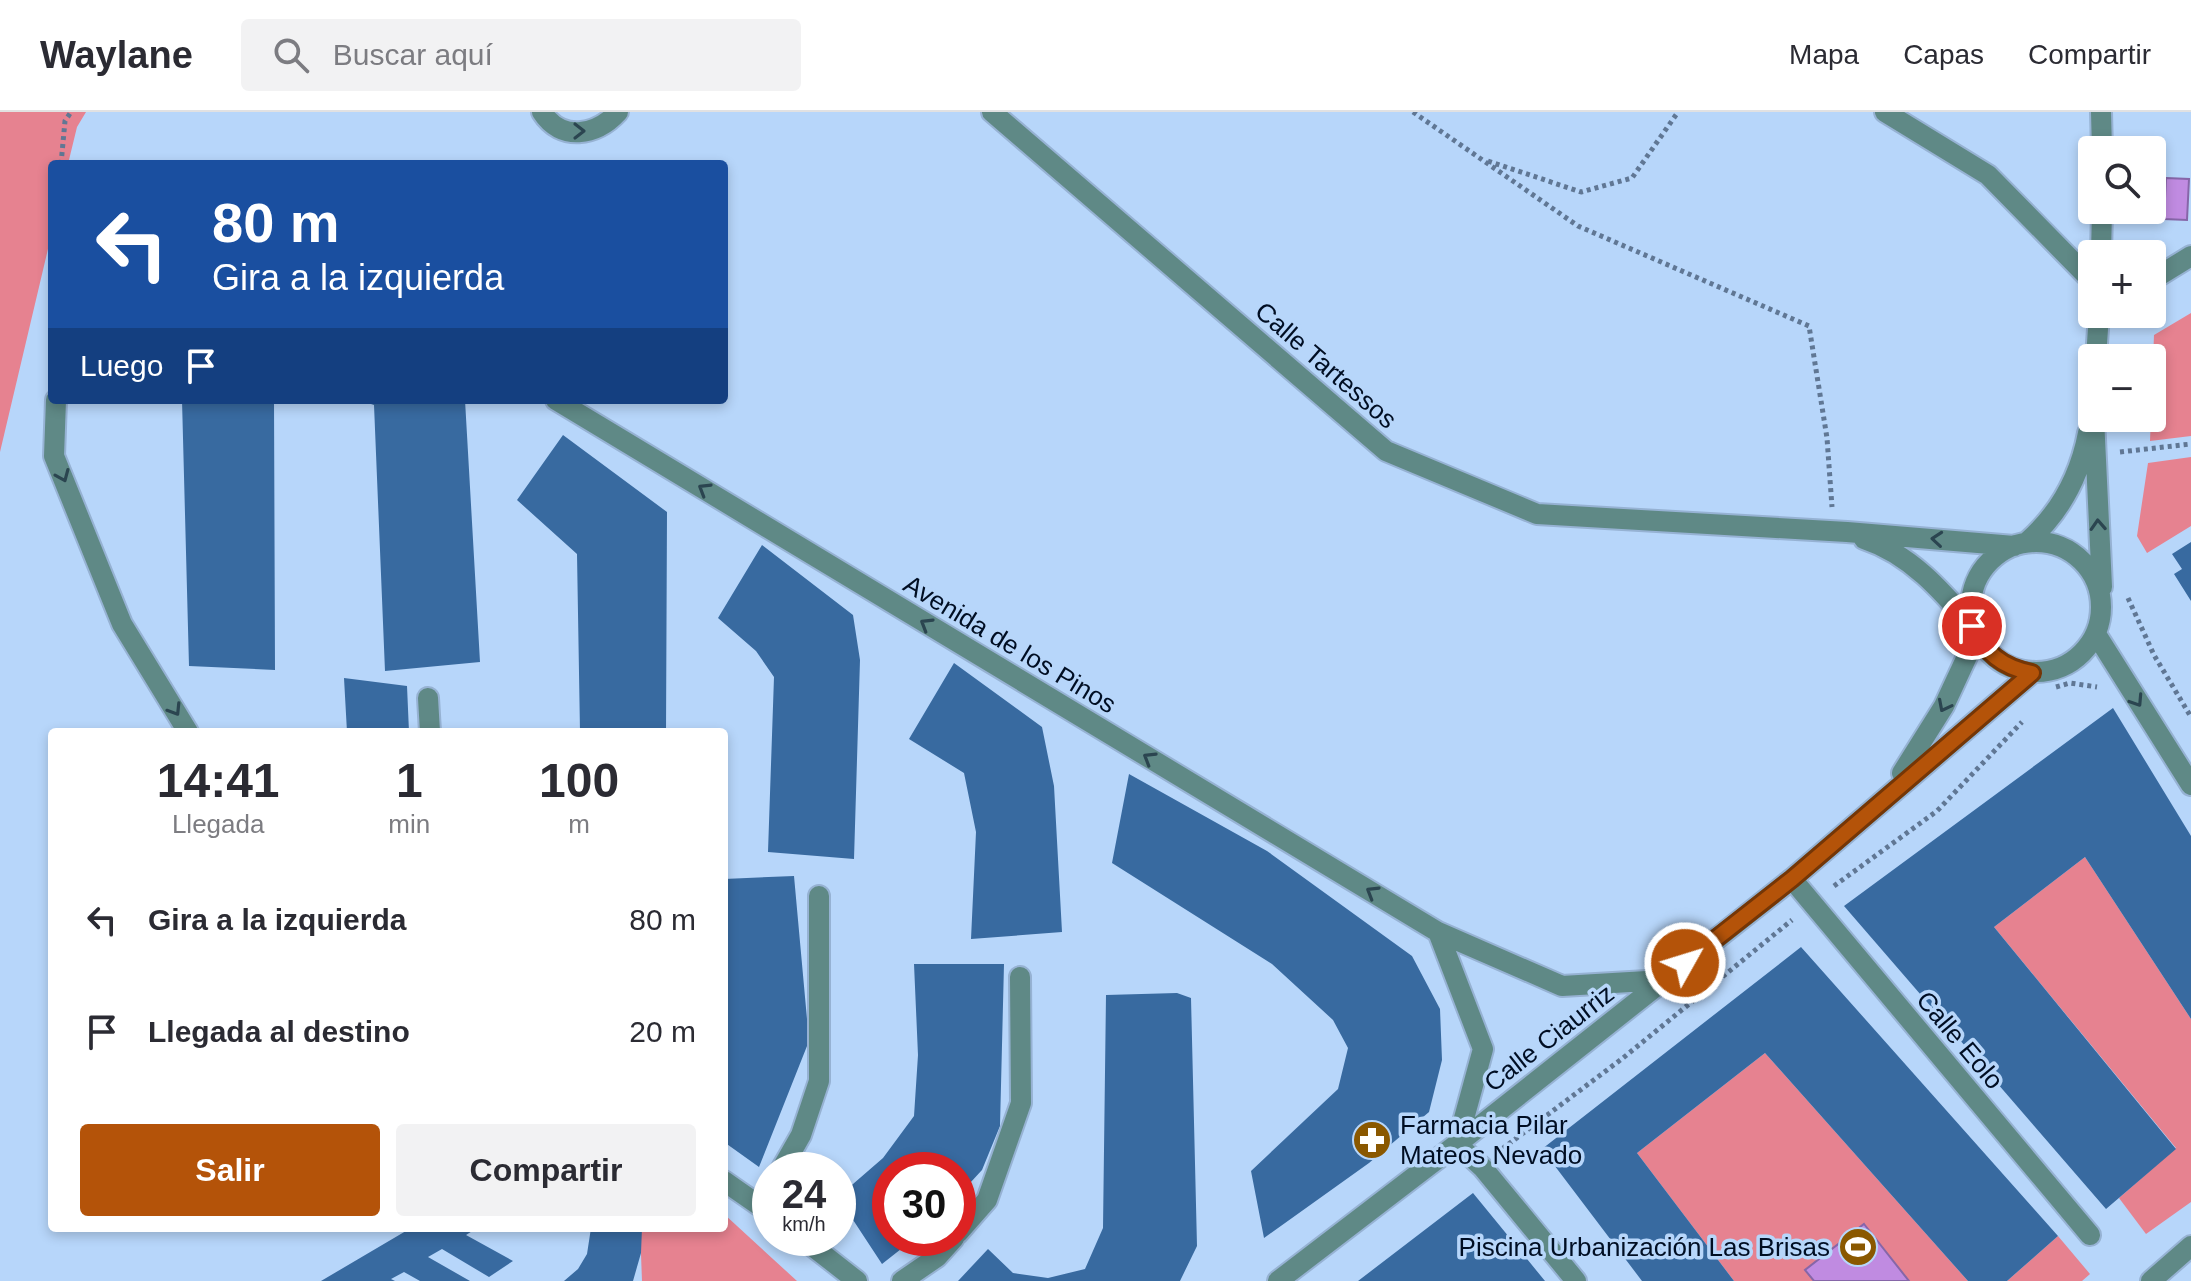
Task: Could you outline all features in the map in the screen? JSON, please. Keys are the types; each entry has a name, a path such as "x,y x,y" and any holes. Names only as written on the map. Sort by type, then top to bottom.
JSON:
{"street":[{"path":"542,112 549,122 571,134 593,131 618,112"},
{"name":"Calle Tartessos","path":"992,112 1386,451 1537,514 2021,544"},
{"path":"1885,112 1988,175 2078,267"},
{"path":"2101,112 2102,136"},
{"path":"2166,271 2191,256"},
{"path":"56,404 54,456 122,624 186,728"},
{"name":"Avenida de los Pinos","path":"563,404 1438,932 1562,986 1664,980"},
{"path":"2021,544 2053,516 2073,481 2088,432"},
{"path":"2095,432 2102,603 2096,634 2077,659 2057,670 2032,673 1998,661 1982,645 1975,630 1970,601 1973,586 1986,563 2003,550 2021,544 2052,543 2068,549 2083,561 2096,580 2102,603"},
{"name":"Calle Tartessos","path":"1834,531 1877,544 1907,560 1939,587 1975,630"},
{"name":"Calle Ciaurriz","path":"1884,799 1919,750 1944,706 1975,630"},
{"path":"2096,634 2191,785"},
{"name":"Calle Ciaurriz","path":"1278,1281 1792,879 2032,673"},
{"path":"428,698 430,728"},
{"name":"Calle Eolo","path":"1792,879 2090,1235"},
{"path":"791,1152 801,1135 819,1081 819,896"},
{"path":"1438,932 1483,1049 1457,1144 1483,1168 1576,1281"},
{"path":"976,1213 987,1200 1021,1103 1020,977"},
{"path":"728,1183 752,1195"},
{"path":"2151,1281 2191,1246"},
{"path":"825,1256 857,1281"},
{"path":"902,1281 938,1256"}],"path":[{"path":"61,160 65,121 71,112"},
{"path":"1413,112 1578,226 1809,326 1827,438 1834,531"},
{"path":"1481,159 1581,192 1632,178 1678,112"},
{"path":"2112,453 2191,444"},
{"path":"2126,586 2129,601 2154,655 2191,717"}],"shaded area":[{"path":"0,112 86,112 77,127 69,160 48,160 48,249 0,452"},
{"path":"2166,178 2189,179 2187,220 2166,219"},
{"path":"2191,313 2191,436 2150,441 2150,432 2166,432 2166,344 2154,344 2154,335"},
{"path":"2191,457 2191,526 2147,553 2137,536 2148,463"},
{"path":"2085,857 2191,1019 2191,1202 2146,1234 2119,1198 2176,1148 1994,927"},
{"path":"1765,1053 1968,1281 1734,1281 1637,1153"},
{"path":"728,1218 752,1240 752,1256 770,1256 797,1281 642,1281 640,1232 728,1232"},
{"name":"Piscina Urbanización Las Brisas","path":"1864,1224 1909,1281 1814,1281 1805,1270"},
{"path":"2058,1236 2090,1274 2082,1281 2007,1281"}],"building":[{"path":"182,404 274,404 275,670 189,666"},
{"path":"371,404 465,404 480,662 385,671 374,405"},
{"path":"563,435 667,512 666,728 580,728 577,554 517,500"},
{"path":"2191,542 2191,601 2174,574 2182,569 2172,554"},
{"path":"762,545 853,615 860,660 854,859 768,852 774,677 756,651 718,618"},
{"path":"954,663 1042,727 1054,786 1062,932 971,939 976,832 964,773 909,739"},
{"path":"344,678 407,686 409,728 347,728"},
{"path":"2113,708 2191,836 2191,1019 2085,857 1994,927 2176,1149 2106,1209 1844,906"},
{"path":"1129,774 1267,851 1412,956 1440,1009 1442,1060 1429,1112 1369,1163 1264,1238 1251,1171 1338,1089 1348,1048 1333,1020 1272,964 1112,863"},
{"path":"794,876 809,1041 765,1152 752,1152 752,1162 728,1145 728,879"},
{"path":"1801,947 2058,1236 2007,1281 1968,1281 1765,1053 1637,1153 1734,1281 1642,1281 1542,1149"},
{"path":"914,964 1004,964 1000,1126 982,1170 976,1176 976,1152 887,1152 914,1116 918,1055"},
{"path":"1177,993 1191,998 1197,1246 1180,1281 958,1281 988,1249 1013,1273 1048,1278 1085,1269 1103,1228 1106,995"},
{"path":"872,1168 872,1249 856,1224 856,1181"},
{"path":"1473,1193 1545,1281 1358,1281"},
{"path":"404,1232 471,1232 466,1235 513,1261 489,1277 442,1249 428,1257 470,1281 420,1281 404,1272 391,1279 395,1281 321,1281"},
{"path":"590,1232 642,1232 641,1253 633,1281 564,1281 578,1269 587,1254"},
{"path":"877,1256 892,1256 882,1264"}],"place":[{"name":"Farmacia Pilar Mateos Nevado","path":"1372,1140"},
{"name":"Piscina Urbanización Las Brisas","path":"1858,1247"}],"route":[{"path":"1685,963 1792,879 2032,673 1998,661 1982,645 1972,626"}]}
